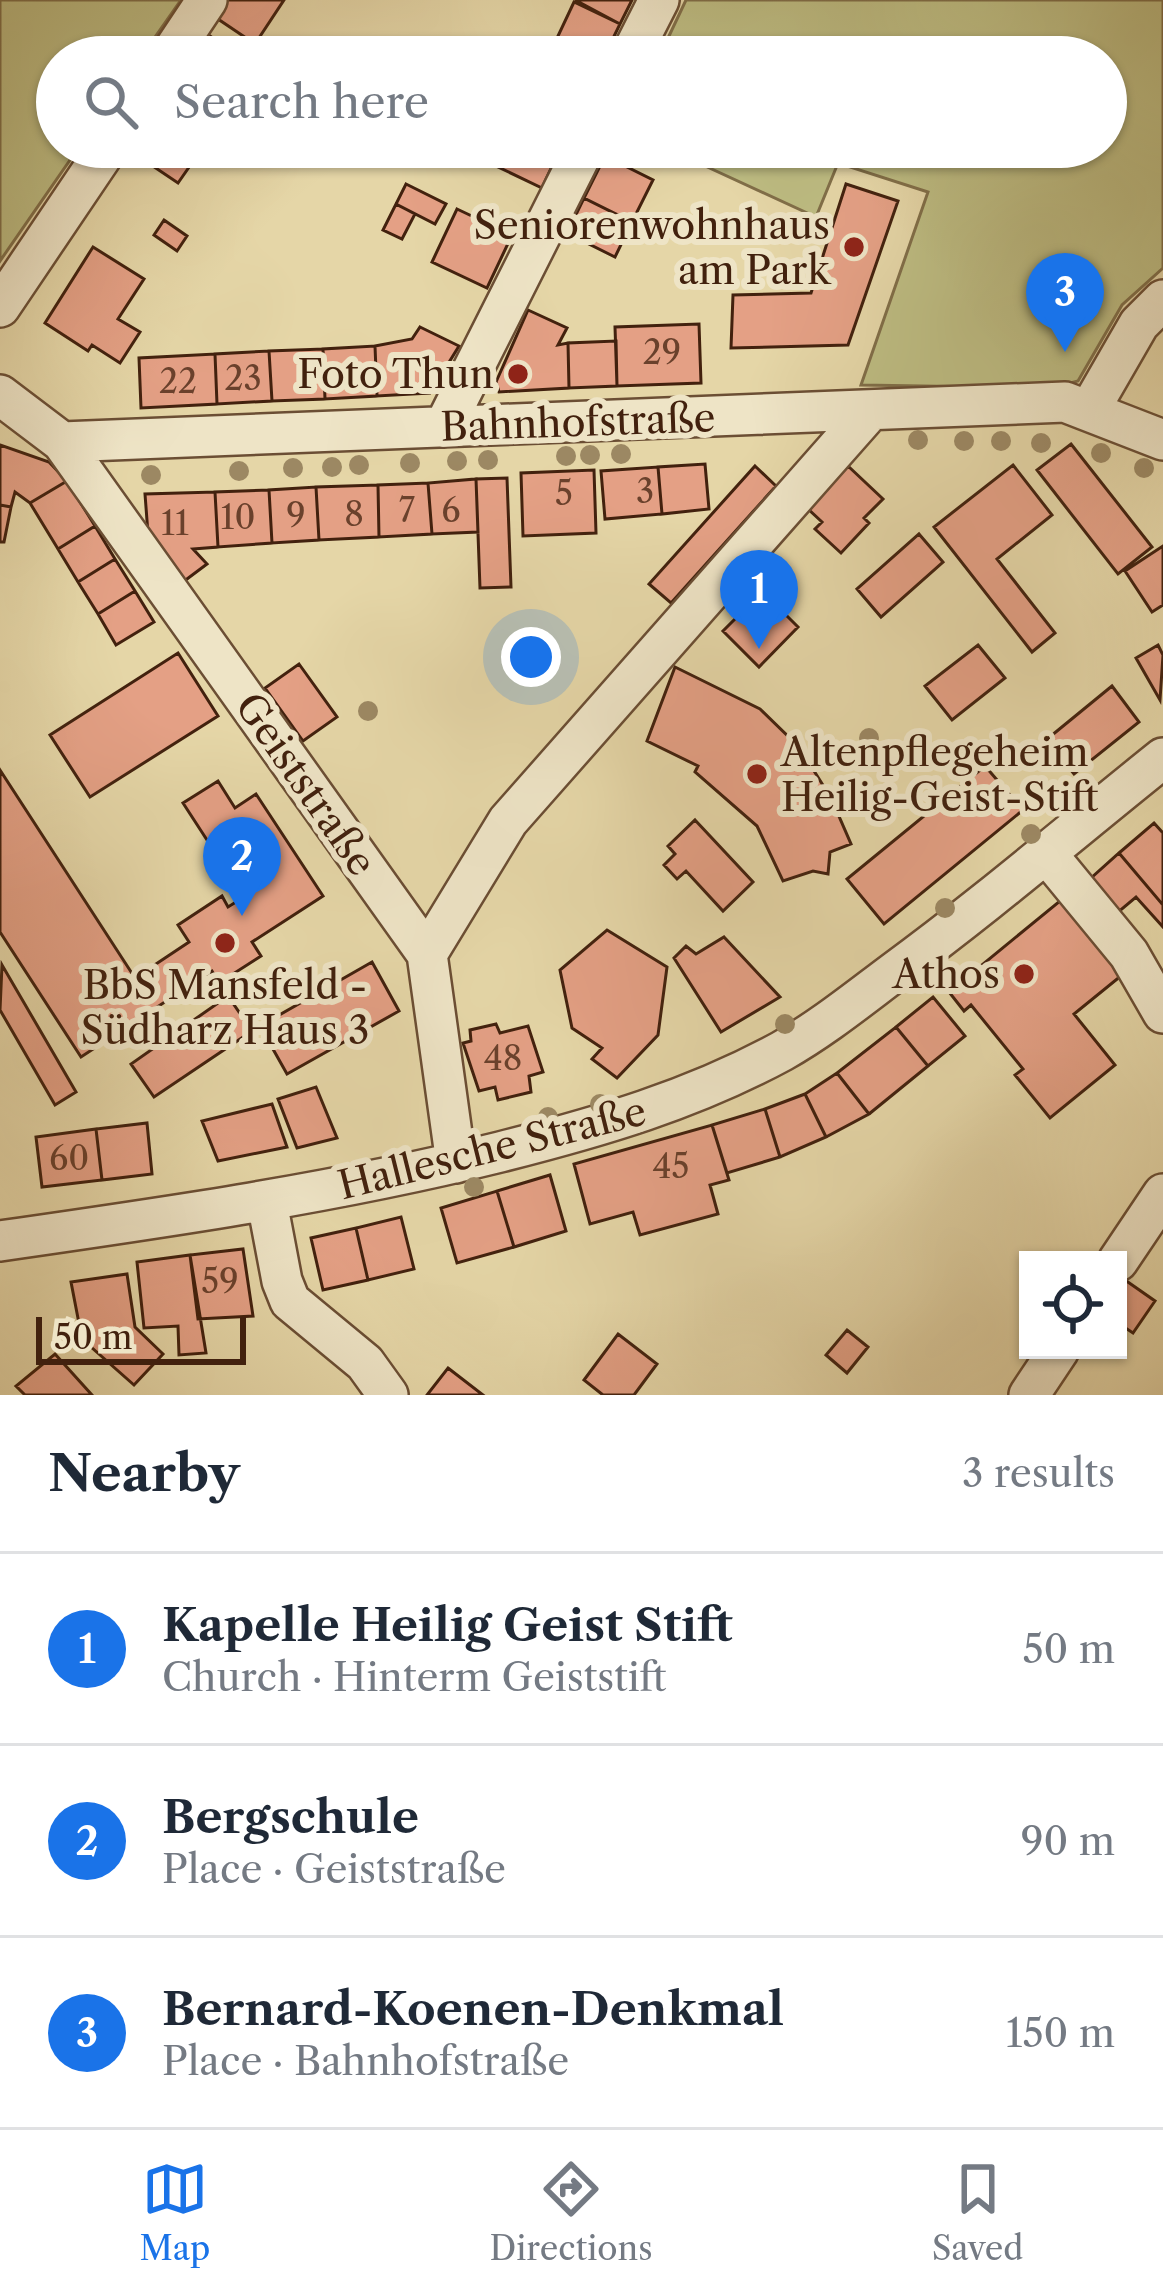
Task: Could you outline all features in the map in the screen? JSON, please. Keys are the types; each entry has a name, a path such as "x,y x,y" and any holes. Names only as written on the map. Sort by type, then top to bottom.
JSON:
{"street":[{"path":"183,36 207,0"},
{"path":"640,36 658,0"},
{"path":"0,307 94,168"},
{"path":"444,427 574,168"},
{"path":"1090,409 1139,324 1163,300"},
{"path":"0,395 62,442"},
{"name":"Bahnhofstraße","path":"62,442 1064,402 1163,440"},
{"path":"427,954 508,820 868,412"},
{"name":"Geiststraße","path":"62,442 427,954 456,1163"},
{"name":"Hallesche Straße","path":"0,1241 267,1202 456,1163 637,1115 718,1083 833,1017 949,932 1163,758"},
{"path":"1046,853 1129,954 1163,1013"},
{"path":"1125,1251 1163,1194"},
{"path":"267,1202 290,1301 364,1364 388,1395"},
{"path":"1029,1395 1053,1359"}],"shaded area":[{"path":"0,0 181,0 156,36 36,36 36,168 64,168 0,261"},
{"path":"686,0 1163,0 1163,268 1122,305 1078,381 1052,388 861,385 928,192 854,168 1127,168 1127,36 669,36"},
{"path":"710,168 836,168 816,217"}],"building":[{"path":"227,0 284,0 260,36 243,36 215,17"},
{"path":"575,0 632,0 620,24"},
{"path":"574,2 620,24 614,36 558,36"},
{"path":"156,168 188,168 178,183"},
{"path":"500,168 551,168 542,188"},
{"path":"599,168 629,168 653,180 632,222 584,198"},
{"path":"406,184 446,204 435,224 396,204"},
{"name":"Seniorenwohnhaus am Park","path":"846,184 898,201 848,345 731,348 733,295 811,293"},
{"path":"584,198 632,222 615,257 567,233"},
{"path":"396,204 415,214 402,239 383,230"},
{"path":"457,209 512,235 487,288 432,262"},
{"path":"164,220 187,236 177,251 154,235"},
{"path":"93,247 144,279 118,319 140,332 120,363 92,345 88,351 45,323"},
{"path":"528,310 567,328 558,345 568,343 569,388 499,392 496,382"},
{"path":"699,324 701,383 617,386 615,327"},
{"path":"420,327 459,346 430,393 377,396 375,346 412,339"},
{"path":"616,341 617,386 569,388 568,343"},
{"path":"375,346 377,396 325,399 323,349"},
{"path":"323,349 325,399 272,401 269,351"},
{"path":"269,351 272,401 217,404 215,354"},
{"path":"215,354 217,404 141,408 139,358"},
{"path":"1071,444 1152,547 1118,574 1037,470"},
{"path":"0,445 49,462 67,481 30,503 15,492 11,507 0,505"},
{"path":"705,464 709,509 662,514 658,467"},
{"path":"1013,465 1052,515 997,559 1055,633 1032,652 934,527"},
{"path":"755,466 776,486 671,603 649,584"},
{"path":"848,466 883,499 864,518 869,523 841,553 815,529 822,522 808,509"},
{"path":"658,467 662,514 605,519 601,471"},
{"path":"594,470 596,533 523,536 521,473"},
{"path":"507,478 511,587 480,588 476,479"},
{"path":"476,479 478,532 432,534 428,483"},
{"path":"67,481 95,526 58,549 30,503"},
{"path":"428,483 432,534 379,537 378,485"},
{"path":"378,485 379,537 319,540 316,487"},
{"path":"316,487 319,540 272,543 269,490"},
{"path":"269,490 272,543 218,547 215,492"},
{"path":"215,492 218,547 193,549 207,564 183,582 149,547 145,494"},
{"path":"0,505 11,507 4,542 0,542"},
{"path":"95,526 115,559 78,582 58,549"},
{"path":"919,534 943,562 881,617 857,589"},
{"path":"1163,546 1163,605 1152,612 1125,571"},
{"path":"115,559 135,591 98,614 78,582"},
{"path":"135,591 154,622 116,645 98,614"},
{"path":"749,605 764,619 777,606 798,627 759,667 723,631"},
{"path":"978,645 1005,678 952,720 925,686"},
{"path":"1158,645 1163,655 1160,700 1136,658"},
{"path":"178,653 218,716 90,797 50,735"},
{"path":"299,664 337,717 303,741 265,688"},
{"name":"Altenpflegeheim Heilig-Geist-Stift","path":"675,667 760,709 799,747 831,798 851,844 830,852 828,874 813,871 783,881 757,826 695,772 698,766 647,741"},
{"path":"1112,686 1139,722 1074,774 1046,740"},
{"path":"985,766 1023,810 884,924 847,879"},
{"path":"0,770 135,978 189,942 178,925 222,896 228,907 244,897 183,803 218,781 235,808 256,794 323,896 252,942 261,956 219,983 212,971 81,1057 0,932"},
{"path":"695,820 753,882 723,911 686,871 677,879 664,865 675,854 668,846"},
{"path":"1154,823 1163,833 1163,905 1119,853"},
{"path":"1119,853 1163,905 1163,927 1136,897 1110,919 1081,887"},
{"path":"1066,896 1127,971 1074,1014 1115,1065 1050,1118 1015,1075 1023,1069 971,1005 964,1011 949,992"},
{"path":"607,930 667,967 658,1035 617,1078 592,1059 602,1048 572,1028 560,970"},
{"path":"724,937 780,997 721,1032 674,958 686,946 696,954"},
{"path":"372,962 399,1011 287,1074 260,1026"},
{"path":"2,965 76,1092 55,1105 0,1010"},
{"path":"228,996 252,1031 154,1097 131,1064"},
{"path":"933,997 965,1036 928,1066 896,1027"},
{"path":"496,1024 500,1033 528,1026 543,1072 529,1076 531,1092 498,1100 495,1087 479,1091 463,1043 471,1041 470,1030"},
{"path":"896,1027 928,1066 869,1114 837,1073"},
{"path":"837,1073 869,1114 826,1137 805,1094"},
{"path":"316,1087 337,1138 297,1148 278,1099"},
{"path":"805,1094 826,1137 780,1157 765,1109"},
{"path":"272,1104 287,1147 218,1161 202,1121"},
{"path":"765,1109 780,1157 727,1173 712,1125"},
{"path":"147,1123 152,1174 102,1180 96,1129"},
{"path":"712,1125 729,1180 710,1185 718,1214 640,1235 633,1212 590,1224 574,1164"},
{"path":"96,1129 102,1180 42,1187 36,1137"},
{"path":"550,1175 566,1231 514,1247 497,1191"},
{"path":"497,1191 514,1247 457,1263 441,1208"},
{"path":"401,1217 414,1269 368,1280 356,1228"},
{"path":"356,1228 368,1280 323,1290 311,1238"},
{"path":"243,1249 253,1316 198,1319 190,1255"},
{"path":"190,1255 206,1353 179,1355 178,1326 144,1328 137,1262"},
{"path":"127,1274 135,1327 163,1354 134,1385 82,1339 71,1282"},
{"path":"1127,1281 1155,1301 1133,1333 1127,1329"},
{"path":"847,1330 868,1347 847,1373 826,1355"},
{"path":"618,1334 657,1364 634,1395 603,1395 584,1380"},
{"path":"55,1354 92,1395 25,1395 16,1386"},
{"path":"448,1368 483,1395 427,1395"}],"place":[{"name":"Seniorenwohnhaus am Park","path":"854,247"},
{"name":"Bernard-Koenen-Denkmal","path":"1065,352"},
{"name":"Foto Thun","path":"518,374"},
{"name":"Kapelle Heilig Geist Stift","path":"759,649"},
{"name":"Altenpflegeheim Heilig-Geist-Stift","path":"757,774"},
{"name":"Bergschule","path":"242,916"},
{"name":"BbS Mansfeld - Südharz Haus 3","path":"225,943"},
{"name":"Athos","path":"1024,974"}]}
